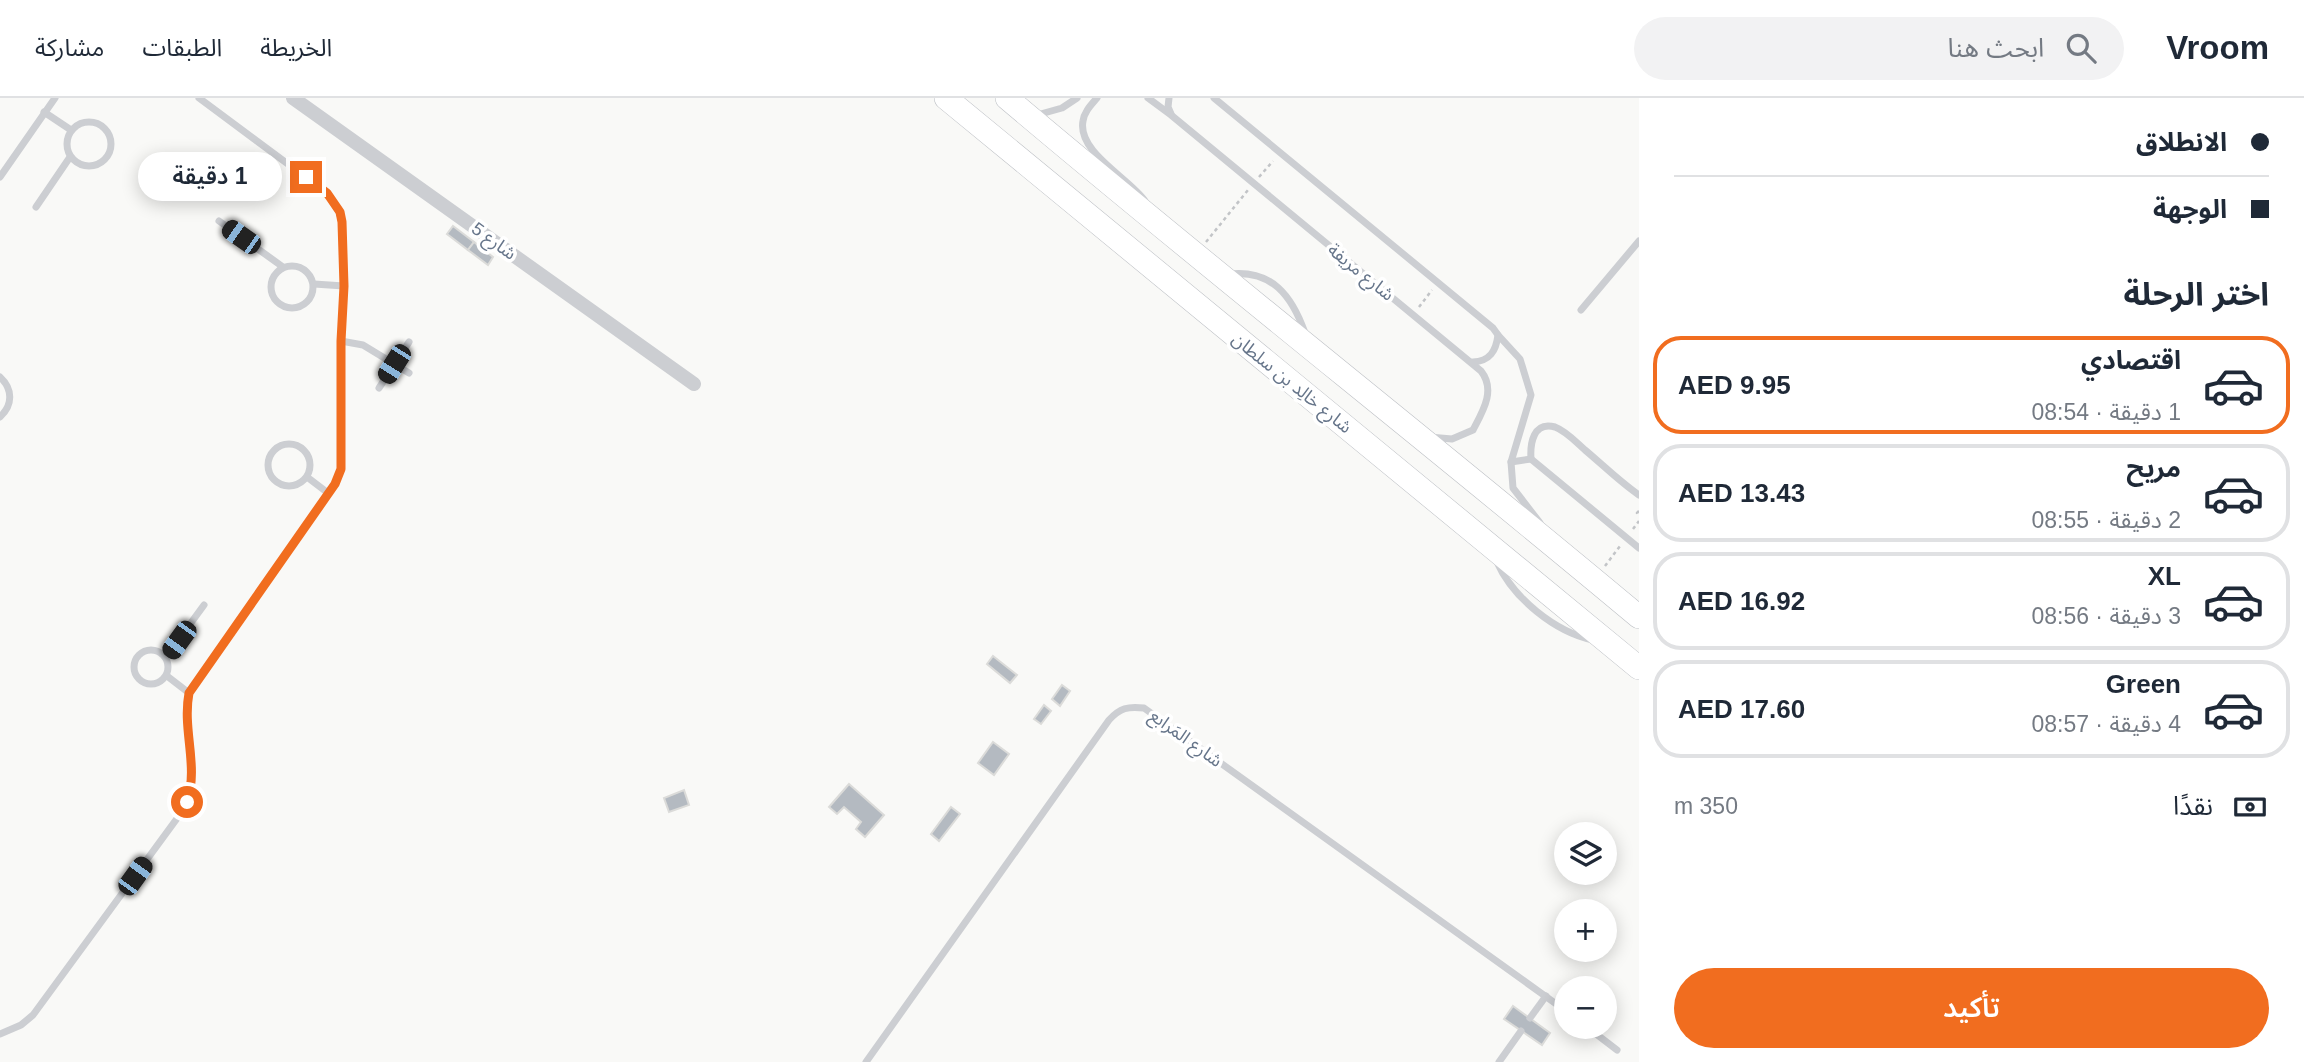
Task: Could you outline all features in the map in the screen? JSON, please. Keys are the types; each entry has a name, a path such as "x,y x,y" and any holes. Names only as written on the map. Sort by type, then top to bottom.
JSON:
{"main road":[{"name":"شارع خالِد بن سلطان","path":"946,98 1639,668"},
{"path":"1007,98 1153,221 1421,436 1639,617"}],"street":[{"name":"شارع 5","path":"293,98 694,384"}],"lane":[{"path":"0,177 55,98"},
{"path":"0,1034 21,1025 42,1004 187,802 193,779 189,693 328,493 341,469 344,286 342,222 334,201 327,193 199,98"},
{"path":"1028,116 1062,108 1077,98"},
{"path":"1097,98 1083,120 1085,140 1091,150 1140,194 1153,221"},
{"name":"شارع مريفة","path":"1147,98 1473,362 1486,377 1489,387 1485,409 1474,430 1452,439 1421,436"},
{"path":"1168,98 1171,115"},
{"path":"1214,98 1438,282 1520,359 1531,395 1511,462 1513,488 1540,522 1543,537"},
{"path":"44,112 71,130"},
{"path":"83,122 97,123 109,132 112,146 107,159 95,167 81,166 70,157 66,143 71,130 83,122"},
{"path":"36,207 70,157"},
{"path":"219,221 283,267"},
{"path":"1581,310 1639,241"},
{"path":"293,265 303,268 314,284 313,295 307,303 298,308 287,308 278,303 272,294 271,284 275,274 283,267 293,265"},
{"path":"314,284 344,286"},
{"path":"1473,362 1489,358 1494,352 1497,335"},
{"path":"341,341 363,345 409,373"},
{"path":"380,388 409,342"},
{"path":"0,377 9,387 10,397 8,407 0,417"},
{"path":"1531,459 1530,440 1534,433 1547,426 1554,427 1639,495"},
{"path":"283,444 293,444 303,449 309,457 307,477 299,484 289,487 279,484 271,478 268,458 274,449 283,444"},
{"path":"1511,462 1531,459 1639,548"},
{"path":"307,477 328,493"},
{"path":"166,657 204,606"},
{"path":"150,649 159,651 169,663 167,676 160,683 143,683 136,677 135,659 150,649"},
{"path":"167,676 189,693"},
{"name":"شارع المَرابع","path":"866,1062 1109,720 1118,710 1131,706 1144,708 1554,1002"},
{"path":"1530,1018 1546,996"},
{"path":"1499,1062 1521,1031"},
{"path":"1603,1039 1617,1050"}],"path":[{"path":"1196,254 1280,153"},
{"path":"1413,315 1438,282"},
{"path":"1595,580 1639,521"}],"building":[{"path":"453,226 474,242 468,250 447,234"},
{"path":"474,242 493,257 488,265 468,250"},
{"path":"993,656 1017,675 1010,683 987,664"},
{"path":"1062,685 1070,691 1060,706 1052,699"},
{"path":"1044,705 1051,711 1041,724 1034,719"},
{"path":"993,742 1009,754 994,775 978,763"},
{"path":"849,784 884,815 865,837 856,829 861,822 844,807 837,814 829,807"},
{"path":"684,790 689,805 669,812 664,798"},
{"path":"951,807 960,814 939,841 931,834"},
{"path":"1513,1006 1550,1033 1542,1045 1504,1019"}],"route":[{"path":"187,802 193,779 189,693 335,484 341,469 344,286 342,222 334,201 306,177"}]}
